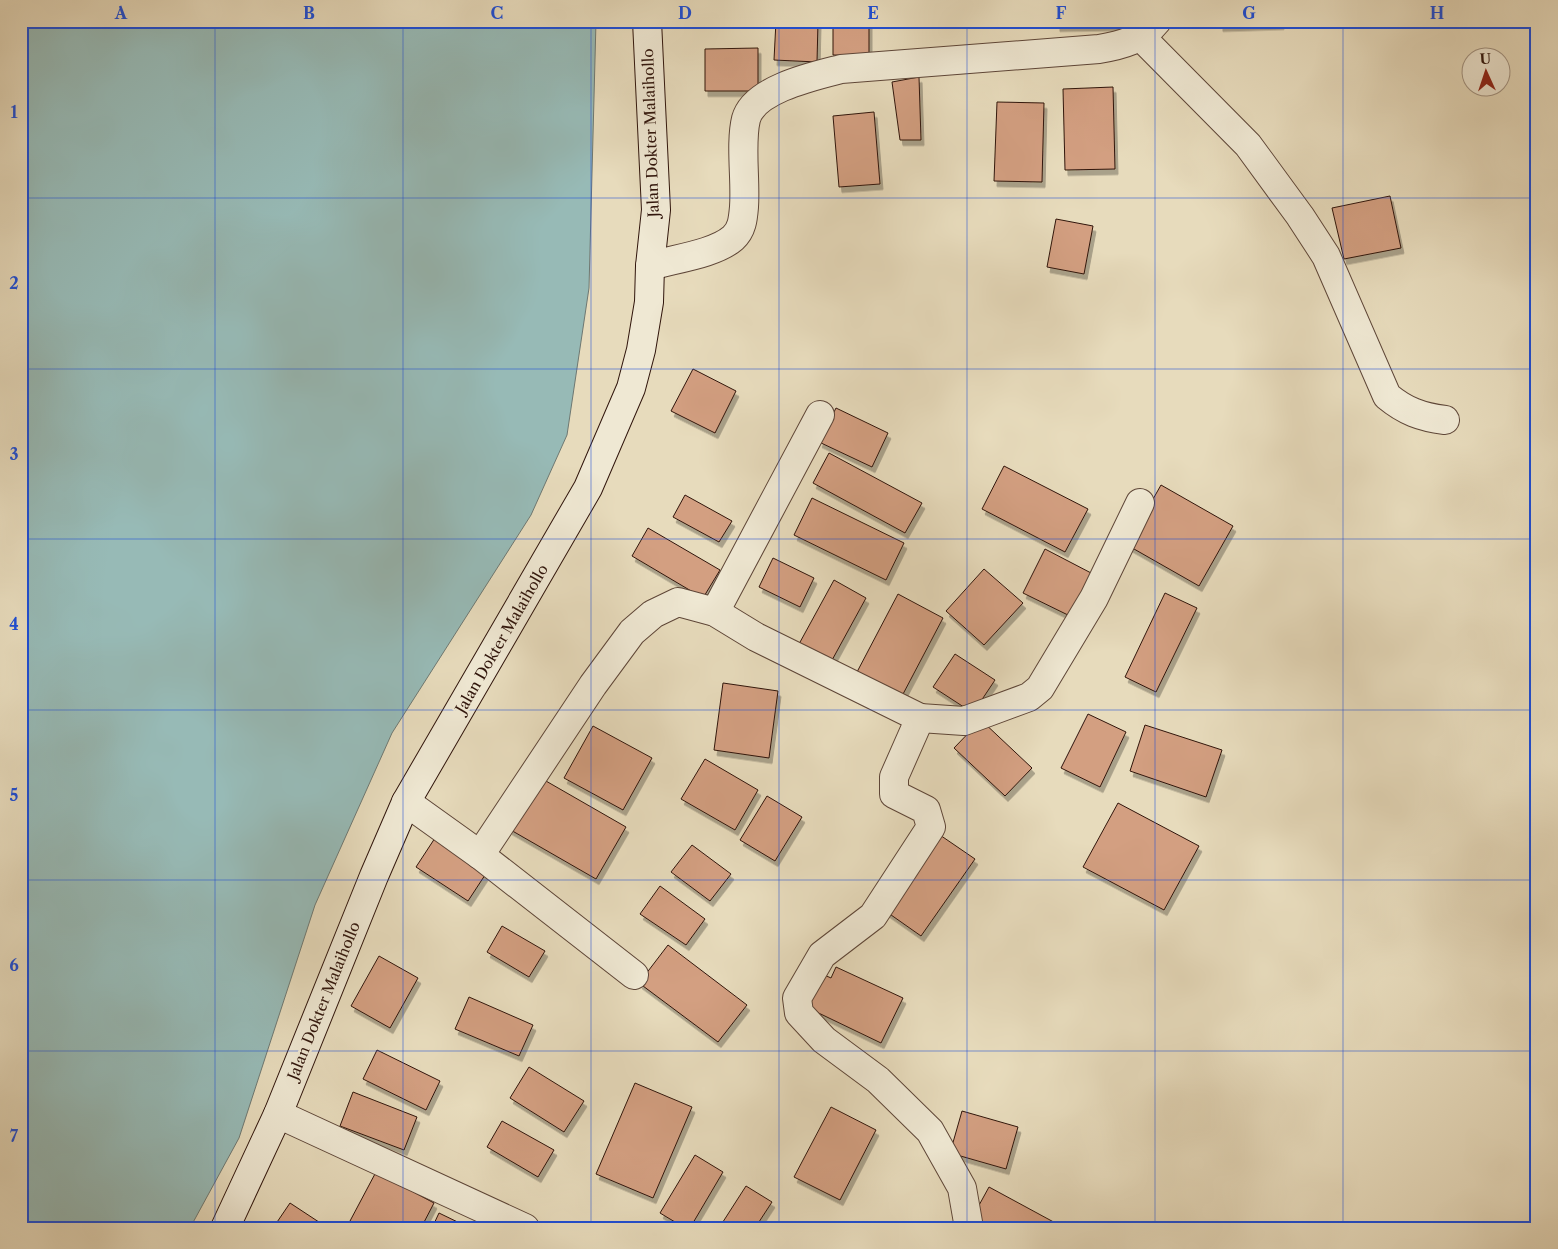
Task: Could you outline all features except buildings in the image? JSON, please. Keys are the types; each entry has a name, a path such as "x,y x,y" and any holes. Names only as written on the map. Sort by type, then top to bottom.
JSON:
{"street":[{"name":"Jalan Dokter Malaihollo","path":"225,1228 278,1114 374,876 406,802 588,488 632,388 642,350 650,302 650,266 656,210 647,21"},
{"path":"650,266 719,246 734,238 743,223 746,118 757,103 778,89 810,77 841,69 1099,50 1126,44 1149,29 1248,146 1300,216 1326,256 1387,396 1404,410 1426,418 1445,420"},
{"path":"714,612 820,414"},
{"path":"480,855 594,685 632,632 653,614 678,602 714,612 756,637 920,718 964,721 1030,697 1040,688 1094,598 1140,503"},
{"path":"920,718 894,777 894,794 926,810 931,827 873,916 822,955 797,998 799,1013 824,1040 878,1080 930,1131 962,1188 969,1228"},
{"path":"406,802 480,855 634,975"},
{"path":"278,1114 525,1228"}],"water":[{"path":"21,21 596,21 589,288 567,435 531,515 392,733 315,905 239,1138 190,1228 21,1228"}]}
